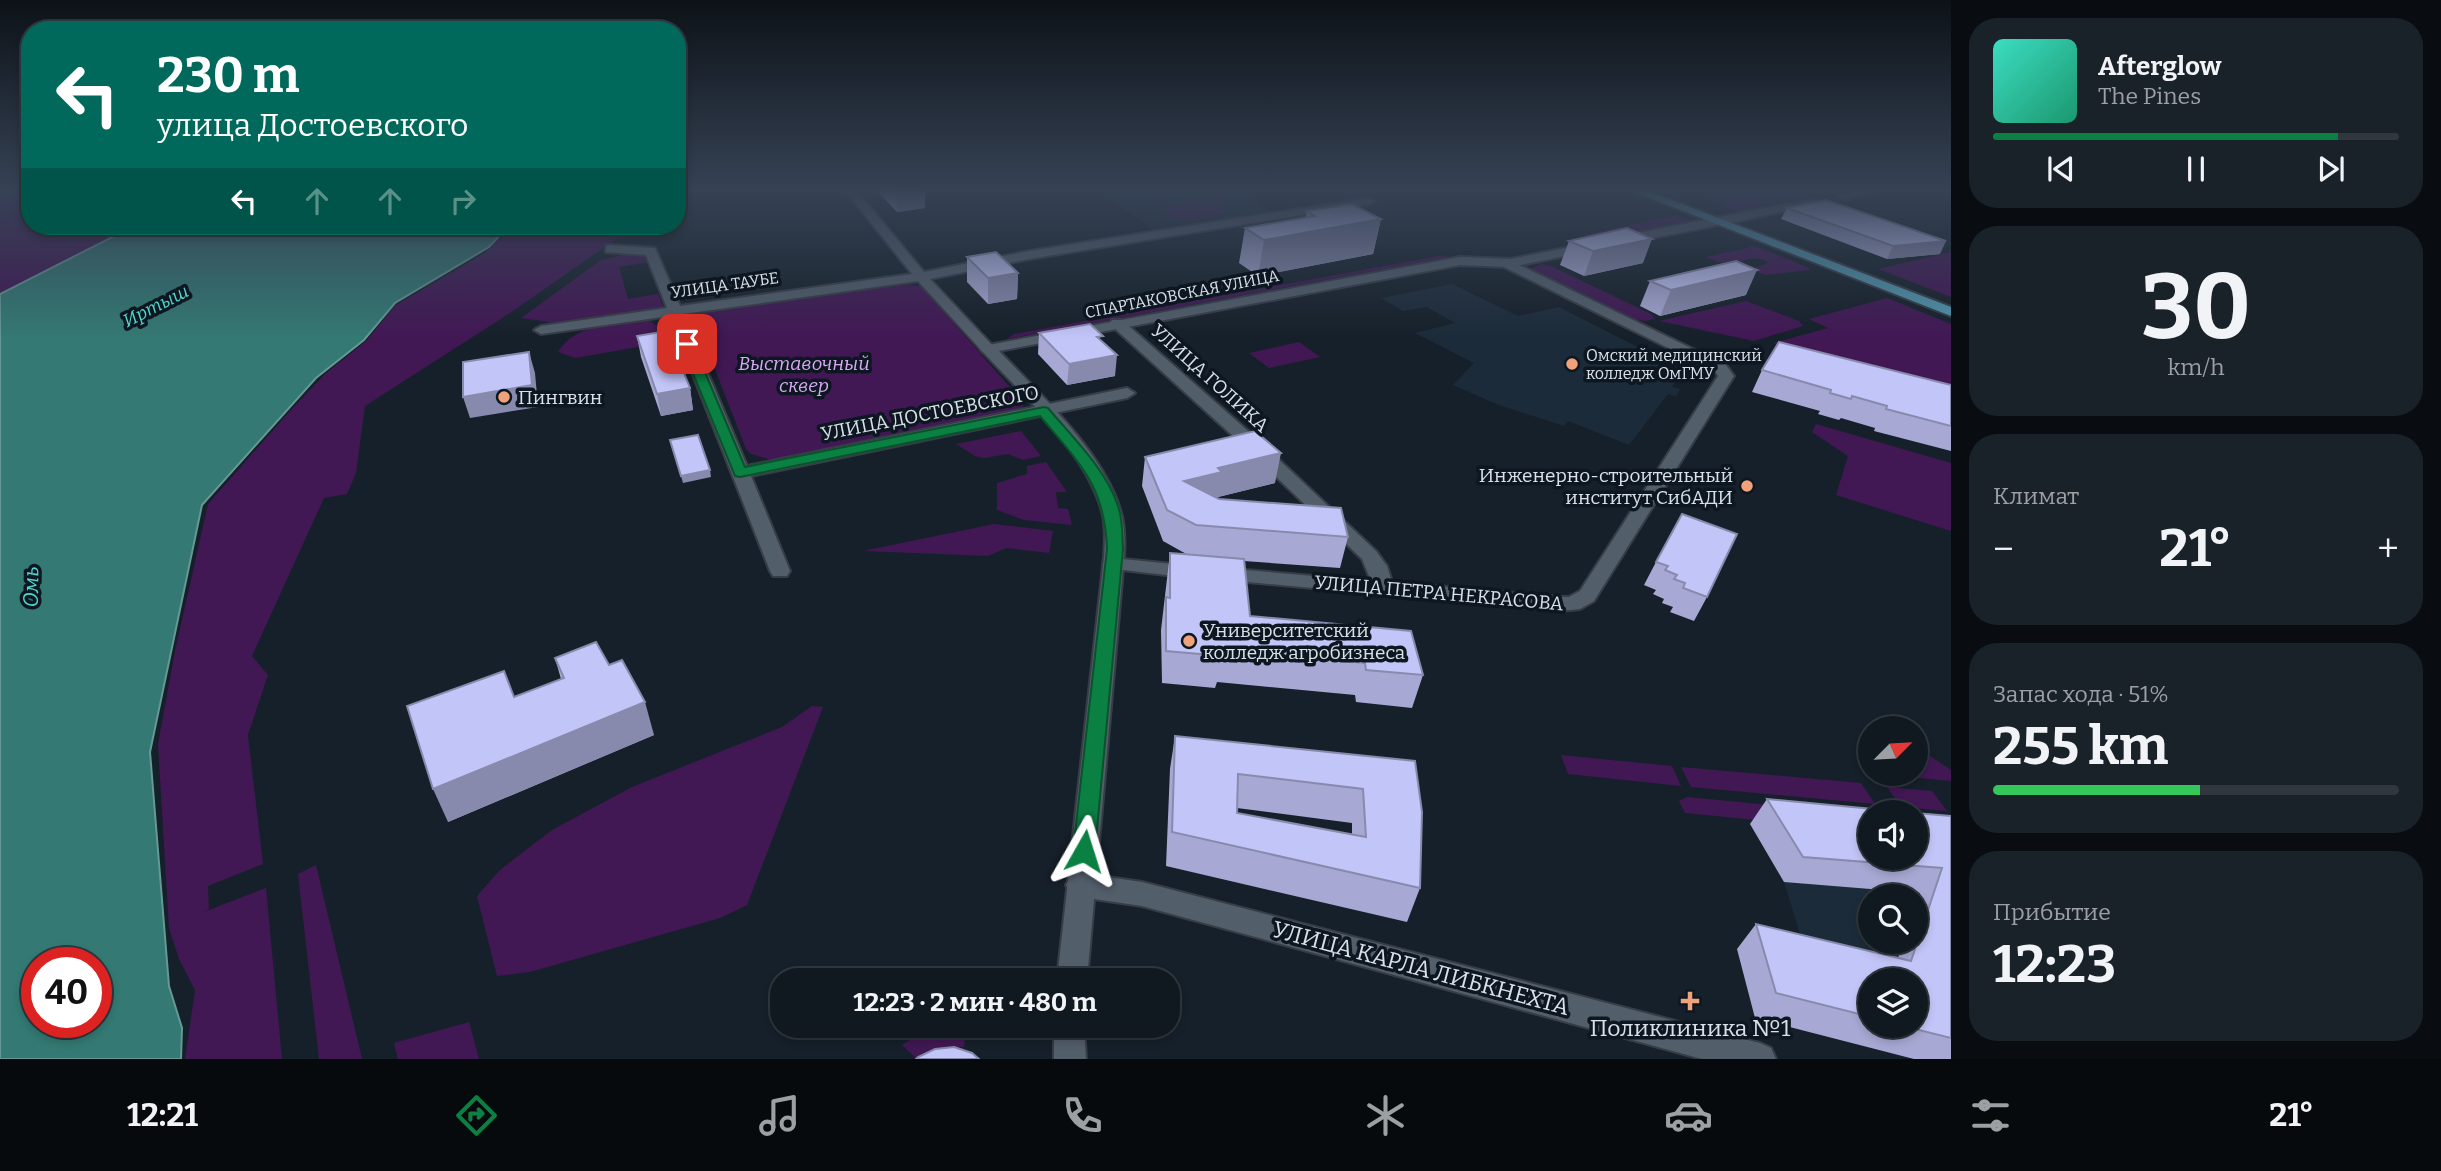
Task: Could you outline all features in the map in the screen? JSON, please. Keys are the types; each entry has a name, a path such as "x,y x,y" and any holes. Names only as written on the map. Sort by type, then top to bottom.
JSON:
{"main road":[{"path":"1774,239 1951,303"},
{"path":"1857,271 1951,312"}],"street":[{"path":"890,239 1044,411 1089,467 1110,503 1114,520 1113,565 1073,968"},
{"name":"УЛИЦА ТАУБЕ","path":"541,330 922,277 1030,254 1123,239"},
{"path":"1507,263 1625,239"},
{"path":"610,249 651,251 780,571"},
{"name":"СПАРТАКОВСКАЯ УЛИЦА","path":"988,349 1460,261 1507,263"},
{"name":"УЛИЦА ПЕТРА НЕКРАСОВА","path":"1113,565 1561,604 1587,596 1726,376 1721,368 1507,263"},
{"name":"УЛИЦА ГОЛИКА","path":"1117,323 1250,442 1369,555 1377,566 1384,588"},
{"name":"УЛИЦА ДОСТОЕВСКОГО","path":"740,473 1127,393"},
{"name":"УЛИЦА КАРЛА ЛИБКНЕХТА","path":"1080,885 1142,894 1760,1059"},
{"path":"1069,1038 1070,1059"}],"shaded area":[{"name":"Омский медицинский колледж ОмГМУ","path":"1452,284 1518,316 1559,307 1673,365 1680,374 1672,387 1680,389 1676,396 1668,394 1629,445 1568,421 1564,426 1499,405 1453,385 1474,363 1415,333 1455,323 1427,307 1403,311 1381,298"},
{"path":"1750,824 1858,835 1858,870 1918,870 1921,884 1858,884 1858,954 1928,954 1928,927 1951,1059 1914,1059 1755,1018 1737,949 1810,966 1784,882"}],"green space":[{"path":"0,239 108,239 0,294"},
{"path":"499,239 616,239 510,313 365,406 356,473 347,494 324,498 252,656 268,675 248,735 263,864 208,886 209,909 201,913 266,888 282,1059 185,1059 195,990 179,959 169,928 158,744 175,651 208,504 289,412 325,374 366,341 396,305 485,253"},
{"path":"1755,246 1809,270 1765,275 1751,269 1768,262 1763,259 1753,258 1728,263 1706,257"},
{"path":"1951,252 1951,297 1878,269"},
{"path":"631,253 646,253 649,262 619,267 628,299 658,294 664,309 563,324 521,318 601,260"},
{"path":"1444,255 1448,257 1007,339 1014,334"},
{"path":"1542,264 1651,314 1655,319 1633,319 1529,269"},
{"name":"Выставочный сквер","path":"921,286 1024,403 1023,407 1013,413 772,460 751,454 746,449 695,318 703,311 813,294"},
{"path":"1887,298 1951,324 1951,399 1773,343 1828,328 1809,319"},
{"path":"1746,301 1799,321 1803,326 1754,341 1659,321"},
{"path":"648,320 668,333 673,341 575,358 558,352 566,342 586,330"},
{"path":"1299,342 1320,357 1269,368 1249,353"},
{"path":"1816,424 1951,463 1951,531 1836,495 1848,456 1812,432"},
{"path":"1021,431 1041,456 1023,460 1008,454 984,458 975,456 956,444"},
{"path":"1046,462 1067,492 1056,492 1058,508 1068,509 1072,525 1024,520 997,510 997,483 1027,474 1027,466"},
{"path":"994,524 1053,531 1049,553 1006,548 988,556 863,551"},
{"path":"812,706 823,707 747,905 720,918 530,972 497,976 477,896 500,870 552,830 632,787 782,727"},
{"path":"1561,755 1672,766 1681,786 1568,774"},
{"path":"1928,755 1951,770 1951,781 1928,779"},
{"path":"1681,767 1858,783 1872,800 1858,800 1858,802 1691,787"},
{"path":"1887,787 1932,791 1947,811 1928,809 1928,800 1896,800"},
{"path":"1687,797 1858,814 1858,830 1685,813 1679,801"},
{"path":"316,865 362,1059 319,1059 298,874"},
{"path":"469,1022 479,1059 398,1059 394,1043"},
{"path":"913,1038 965,1038 964,1047 945,1047 917,1059 902,1045"}],"water":[{"path":"108,239 496,239 489,247 395,303 364,340 316,378 202,505 150,752 169,986 182,1028 181,1059 0,1059 0,294"}],"building":[{"path":"1576,239 1650,239 1593,251 1569,241"},
{"path":"1875,239 1946,241 1893,246"},
{"path":"996,252 1018,273 988,278 967,257"},
{"path":"1736,261 1757,270 1671,290 1650,281"},
{"path":"1090,324 1103,336 1097,337 1117,355 1069,364 1039,333"},
{"path":"667,331 690,388 657,394 637,336"},
{"path":"1779,342 1951,385 1951,426 1886,409 1887,406 1852,396 1851,399 1830,393 1831,390 1762,370"},
{"path":"529,352 532,385 463,397 463,362"},
{"path":"1255,431 1281,453 1218,468 1222,472 1184,481 1219,499 1341,508 1348,537 1196,525 1167,510 1145,457"},
{"path":"698,435 710,470 681,476 670,440"},
{"path":"1682,514 1737,534 1707,597 1683,588 1685,583 1674,579 1677,575 1665,570 1668,566 1656,562"},
{"path":"1170,553 1244,559 1250,616 1411,631 1423,675 1366,670 1365,663 1221,649 1222,656 1166,651 1166,597 1170,598"},
{"path":"596,642 609,665 622,660 645,702 433,789 407,706 504,671 514,697 564,678 555,658"},
{"path":"1175,736 1415,761 1422,812 1420,888 1172,832","holes":["1238,774 1363,789 1366,837 1237,813"]},
{"path":"1767,799 1858,808 1858,861 1803,857"},
{"path":"1928,814 1951,816 1951,1038 1928,1032 1928,968 1858,968 1858,1014 1776,993 1756,924 1858,948 1858,954 1882,954 1911,961 1913,954 1928,954 1928,910 1942,868 1928,867"},
{"path":"954,1047 972,1053 979,1059 916,1059 935,1049"}],"place":[{"name":"Омский медицинский колледж ОмГМУ","path":"1572,364"},
{"name":"Пингвин","path":"504,397"},
{"name":"Инженерно-строительный институт СибАДИ","path":"1747,486"},
{"name":"Университетский колледж агробизнеса","path":"1189,641"},
{"name":"Поликлиника №1","path":"1690,1001"}],"route":[{"path":"687,344 740,473 1044,411 1089,467 1110,503 1114,520 1115,549 1084,851"}],"water label":[{"name":"Иртыш","path":"156,306"},
{"name":"Омь","path":"31,587"}]}
